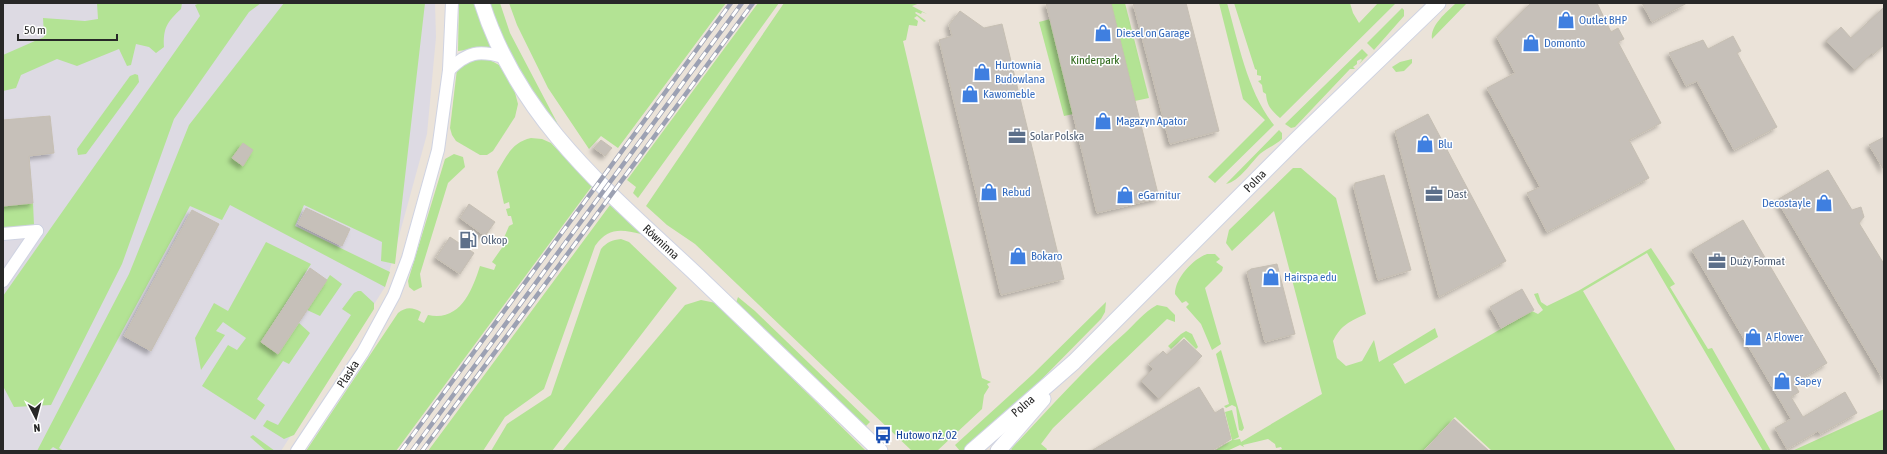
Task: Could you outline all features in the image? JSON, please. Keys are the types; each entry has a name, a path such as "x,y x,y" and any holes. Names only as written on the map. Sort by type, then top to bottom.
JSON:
{"street":[{"name":"Płaska","path":"297,451 363,352 394,295 408,258 438,150 449,70 452,3"},
{"name":"Równinna","path":"482,3 503,57 534,109 557,138 599,182 880,451"},
{"name":"Polna","path":"972,451 1074,362 1296,140 1438,3"},
{"path":"449,70 462,58 474,53 490,53 503,57"},
{"path":"3,234 37,231 3,280"},
{"name":"Polna","path":"998,451 1074,362"}],"shaded area":[{"path":"3,3 435,3 436,37 427,134 385,287 281,451 3,451"}],"green space":[{"path":"97,3 182,3 181,9 172,18 165,30 164,47 156,53 149,47 136,44 131,65 127,66 119,49 77,66 57,59 21,75 16,88 3,91 3,55 44,37 43,18 85,21 98,19"},
{"path":"200,3 261,3 249,12 174,119 122,264 51,405 14,407 3,386 3,296 200,16 195,5"},
{"path":"284,3 425,3 395,264 381,261 382,242 304,205 295,226 390,272 385,287 230,205 222,220 190,206 59,448 64,451 60,451 53,447 49,451 37,451 129,274 189,125"},
{"path":"459,3 475,3 491,47 458,51"},
{"path":"488,3 500,3 510,33 562,132 518,70 501,36"},
{"path":"509,3 726,3 618,148 601,136 589,149 548,88 517,25"},
{"path":"758,3 779,3 638,198 633,193 636,187 627,180"},
{"path":"784,3 920,3 912,6 927,14 922,12 921,14 915,13 926,21 924,22 917,16 914,18 918,21 917,26 909,25 906,40 903,41 982,378 991,382 987,384 989,387 984,395 982,409 937,451 912,451 695,244 667,225 646,206"},
{"name":"Kinderpark","path":"1112,3 1125,3 1149,98 1064,116 1039,22"},
{"path":"1219,3 1227,3 1250,82 1265,112 1274,125 1215,183 1208,177 1265,120 1243,99"},
{"path":"1234,3 1350,3 1353,13 1359,23 1378,3 1396,3 1280,118 1270,108 1267,102 1266,94 1263,92 1262,85 1258,81 1261,80 1261,76 1257,75 1257,70 1255,69"},
{"path":"1456,3 1467,3 1432,39 1432,34 1436,24"},
{"path":"1402,8 1404,10 1404,16 1374,50 1367,43"},
{"path":"1362,49 1368,55 1359,64 1362,60 1357,61 1357,64 1353,67 1355,69 1350,69 1295,127 1291,128 1285,124"},
{"path":"473,59 488,59 499,65 514,89 518,104 515,117 493,151 487,155 480,155 456,141 450,128 457,69"},
{"path":"1412,59 1412,63 1404,71 1396,72 1392,67 1400,62"},
{"path":"135,74 138,75 139,82 86,154 78,155 77,149 130,76"},
{"path":"1279,130 1282,133 1282,139 1261,153 1236,179 1226,184"},
{"path":"531,138 542,139 551,143 592,186 396,451 306,451 398,313 406,309 418,310 421,312 418,320 424,323 428,315 439,316 448,314 463,302 473,285 480,266 494,270 496,265 492,262 506,242 503,240 509,226 513,224 511,216 508,216 506,209 510,208 509,202 504,204 497,172 514,147 524,140"},
{"path":"454,154 463,157 465,167 448,183 420,274 422,287 414,291 409,287 408,281 445,159"},
{"path":"1293,168 1301,168 1336,198 1366,314 1346,324 1339,331 1333,341 1337,358 1346,366 1362,361 1374,340 1379,362 1435,328 1438,337 1393,364 1405,384 1532,311 1538,314 1543,310 1534,294 1538,293 1541,302 1547,306 1578,291 1651,248 1675,284 1670,287 1708,349 1712,348 1771,451 1763,451 1647,253 1583,291 1676,451 1492,451 1455,417 1423,451 1276,451 1282,449 1281,447 1276,448 1275,444 1268,439 1243,445 1244,447 1240,445 1227,451 1214,451 1232,440 1225,412 1232,410 1239,437 1233,440 1240,439 1241,442 1322,394 1274,211 1232,251 1226,243 1229,230"},
{"path":"33,203 34,225 3,228 3,206"},
{"path":"610,205 641,234 627,231 615,231 605,236 595,246 544,389 505,417 483,451 428,451"},
{"path":"621,239 629,242 677,288 552,451 491,451 507,424 551,395 601,249 610,242"},
{"path":"266,242 311,264 261,342 278,354 299,323 310,333 289,364 283,361 257,399 265,405 255,420 202,386 228,345 237,350 246,338 223,322 216,331 225,335 201,370 195,338 214,303 228,311"},
{"path":"1207,254 1215,254 1220,259 1216,262 1223,267 1222,271 1205,288 1221,344 1212,350 1201,324 1186,307 1189,304 1186,301 1182,303 1175,294 1181,276 1196,260"},
{"path":"330,275 342,284 320,316 307,310"},
{"path":"361,291 374,303 374,309 294,435 284,439 263,426 267,420 278,425 351,315 342,309 354,293"},
{"path":"738,297 755,311 870,422 864,428 736,303"},
{"path":"701,300 716,303 866,451 562,451 685,305"},
{"path":"1106,302 1105,312 1101,319 1037,384 963,451 960,451 955,445 1033,374"},
{"path":"1157,305 1167,307 1175,315 1175,322 1167,319 1053,428 1041,444 1047,449 1046,451 1013,451 1011,449 1095,361 1144,315"},
{"path":"1186,331 1192,334 1198,347 1196,349 1184,337 1171,349 1168,346 1181,334"},
{"path":"1221,350 1244,428 1242,431 1239,430 1236,407 1232,405 1226,408 1224,406 1229,404 1216,354"},
{"path":"1884,409 1884,451 1792,451 1882,410"},
{"path":"253,435 275,451 266,451 250,437"}],"building":[{"path":"1046,3 1111,3 1159,198 1097,213"},
{"path":"1133,3 1186,3 1219,131 1170,144"},
{"path":"1531,3 1597,3 1611,32 1618,28 1624,39 1618,42 1661,123 1629,140 1649,178 1547,232 1527,193 1540,187 1487,88 1515,73 1497,37"},
{"path":"1642,3 1687,3 1652,22"},
{"path":"1884,7 1884,45 1873,55 1872,53 1855,70 1826,41 1841,27 1851,38"},
{"path":"960,11 984,28 1002,24 1064,279 1001,295 939,40 952,36 949,25"},
{"path":"1733,36 1741,51 1737,53 1777,127 1734,150 1697,81 1686,86 1669,53 1703,40 1708,49"},
{"path":"1428,114 1506,261 1439,297 1395,131"},
{"path":"50,116 54,153 29,156 33,203 3,206 3,120"},
{"path":"1884,137 1884,170 1869,145"},
{"path":"601,140 612,148 605,156 594,148"},
{"path":"243,143 253,150 243,166 232,158"},
{"path":"1828,170 1852,210 1861,207 1864,217 1859,223 1884,264 1884,381 1777,200"},
{"path":"1384,175 1411,270 1378,280 1354,188 1355,183"},
{"path":"469,204 495,222 485,236 460,218"},
{"path":"306,208 350,229 342,246 298,224"},
{"path":"192,210 219,224 151,351 124,336"},
{"path":"1743,220 1827,363 1794,383 1799,392 1791,397 1803,417 1845,392 1857,413 1820,434 1818,431 1787,449 1775,428 1791,419 1692,250"},
{"path":"450,237 474,253 460,274 436,258"},
{"path":"1277,264 1295,334 1265,342 1247,272 1251,269"},
{"path":"310,268 327,280 278,354 261,342"},
{"path":"1522,289 1534,310 1501,328 1490,307"},
{"path":"1184,339 1202,356 1159,399 1141,381 1153,369 1149,364 1163,351 1167,355"},
{"path":"1199,387 1215,413 1223,408 1231,439 1211,451 1091,451"},
{"path":"1454,419 1489,451 1424,451"}],"railway":[{"path":"401,451 731,3"},
{"path":"412,451 742,3"},
{"path":"422,451 753,3"}],"place":[{"name":"Outlet BHP","path":"1566,20"},
{"name":"Diesel on Garage","path":"1103,33"},
{"name":"Domonto","path":"1531,43"},
{"name":"Hurtownia Budowlana","path":"982,72"},
{"name":"Kawomeble","path":"970,94"},
{"name":"Magazyn Apator","path":"1103,121"},
{"name":"Solar Polska","path":"1017,136"},
{"name":"Blu","path":"1425,144"},
{"name":"Rebud","path":"989,192"},
{"name":"Dast","path":"1434,194"},
{"name":"eGarnitur","path":"1125,195"},
{"name":"Decostayle","path":"1824,203"},
{"name":"Olkop","path":"468,240"},
{"name":"Bokaro","path":"1018,256"},
{"name":"Duży Format","path":"1717,261"},
{"name":"Hairspa edu","path":"1271,277"},
{"name":"A Flower","path":"1753,337"},
{"name":"Sapey","path":"1782,381"},
{"name":"Hutowo nż. 02","path":"883,435"}]}
